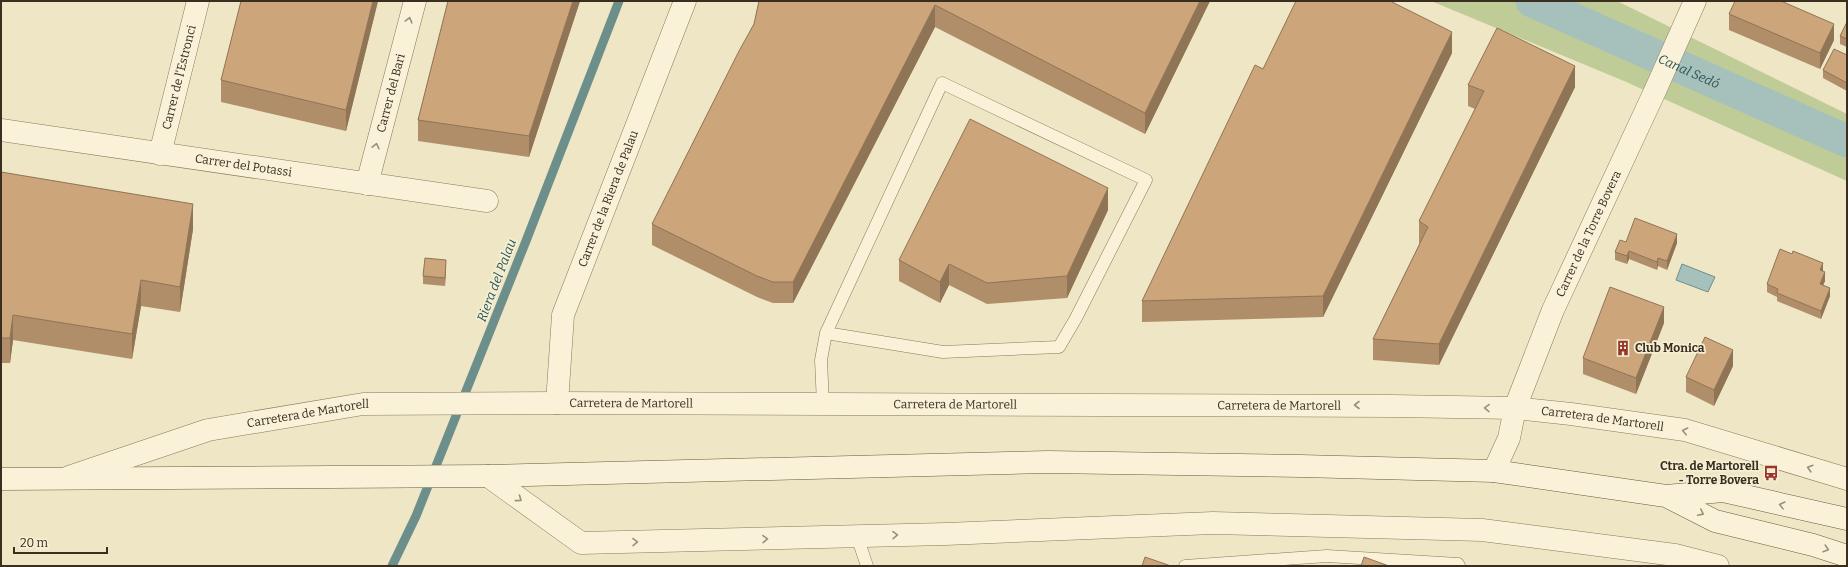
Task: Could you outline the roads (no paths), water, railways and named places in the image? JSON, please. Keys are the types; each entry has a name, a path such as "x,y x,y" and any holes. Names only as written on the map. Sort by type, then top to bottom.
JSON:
{"street":[{"name":"Carrer de l'Estronci","path":"160,154 198,1"},
{"name":"Carrer del Bari","path":"367,184 414,1"},
{"name":"Carrer de la Riera de Palau","path":"557,403 563,315 685,1"},
{"name":"Carrer de la Torre Bovera","path":"1494,471 1509,438 1515,408 1553,310 1655,91 1695,1"},
{"name":"Carrer del Potassi","path":"1,130 487,201"},
{"name":"Carretera de Martorell","path":"64,478 208,430 363,404 557,403 1392,406 1515,408 1572,414 1685,430 1847,479"},
{"name":"Carretera de Martorell","path":"1,479 488,476 1048,462 1494,471 1666,496 1722,491 1847,519"},
{"path":"488,476 581,543 857,536 1212,523 1482,530 1675,555 1718,566"},
{"name":"Carretera de Martorell","path":"1666,496 1715,520 1813,545 1847,556"}],"lane":[{"path":"822,404 821,360 826,333 942,82 1146,180 1076,318 1058,347 943,352 826,333"},
{"path":"857,536 867,566"},
{"path":"1185,566 1327,556 1458,564 1459,566"}],"water":[{"path":"1682,264 1715,277 1708,292 1676,280"}],"waterway":[{"name":"Riera del Palau","path":"392,566 416,516 526,241 619,1"},
{"name":"Canal Sedó","path":"1532,1 1847,141"}],"place":[{"name":"Club Monica","path":"1623,348"},
{"name":"Ctra. de Martorell - Torre Bovera","path":"1771,473"}]}
